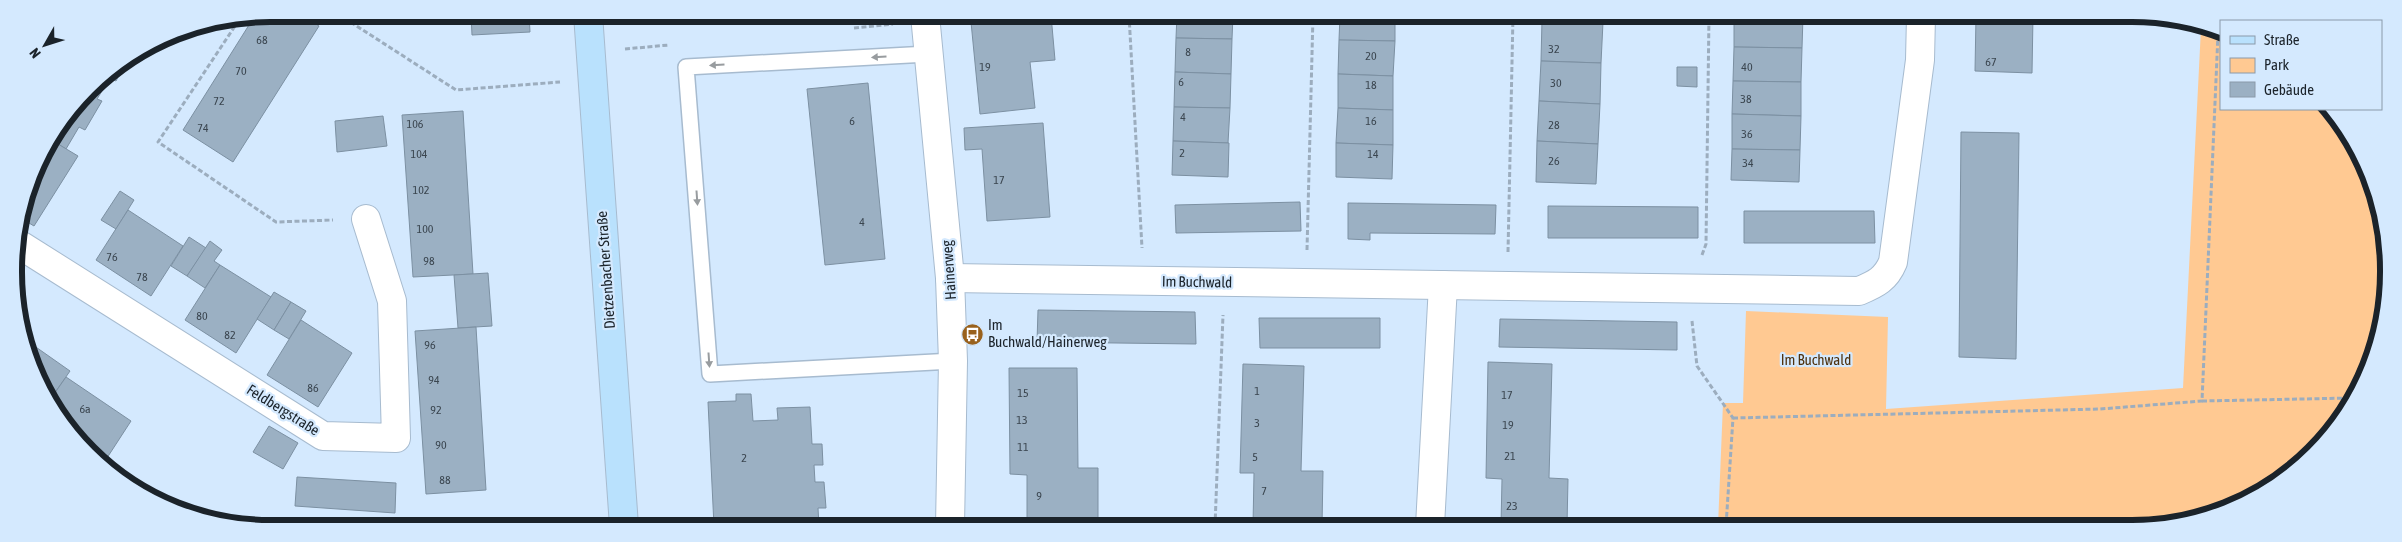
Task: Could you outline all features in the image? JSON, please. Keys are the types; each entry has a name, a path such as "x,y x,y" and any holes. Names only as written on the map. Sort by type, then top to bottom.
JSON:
{"main road":[{"name":"Dietzenbacher Straße","path":"589,22 624,520"}],"street":[{"name":"Hainerweg","path":"926,22 950,278 953,361 950,520"},
{"name":"Im Buchwald","path":"950,278 1860,291 1878,284 1888,275 1893,262 1920,60 1922,22"},
{"name":"Feldbergstraße","path":"24,247 323,436 396,438 392,301 366,219"},
{"path":"1430,520 1444,285"}],"lane":[{"path":"928,54 686,67 710,374 953,361"}],"path":[{"path":"350,22 456,90 593,80"},
{"path":"1129,22 1144,281"},
{"path":"1306,283 1313,22"},
{"path":"1507,286 1513,22"},
{"path":"235,25 158,142 276,222 366,219"},
{"path":"2202,401 2218,38"},
{"path":"1215,520 1224,282"},
{"path":"1733,418 2100,409 2202,401 2344,398"}],"green space":[{"path":"2201,33 2220,39 2220,110 2320,110 2338,133 2354,161 2371,207 2375,223 2380,271 2375,319 2371,335 2361,366 2338,409 2307,447 2269,478 2226,501 2179,515 2147,519 1718,520 1723,403 1743,403 1746,311 1888,317 1886,409 2183,388"}],"building":[{"path":"312,22 319,26 233,162 183,130 250,24"},
{"path":"471,22 529,22 530,32 472,35"},
{"path":"971,22 1052,22 1055,60 1030,62 1035,108 980,114"},
{"path":"1177,22 1233,22 1232,39 1176,38"},
{"path":"1340,22 1395,22 1395,41 1339,40"},
{"path":"1542,22 1603,22 1601,63 1541,61"},
{"path":"1734,22 1803,22 1802,48 1734,47"},
{"path":"1976,22 2033,22 2032,73 1975,71"},
{"path":"1176,38 1232,39 1231,74 1175,72"},
{"path":"1339,40 1395,41 1393,76 1338,74"},
{"path":"1734,47 1802,48 1801,82 1733,81"},
{"path":"1541,61 1601,63 1600,104 1539,101"},
{"path":"1677,67 1697,67 1697,87 1677,86"},
{"path":"1175,72 1231,74 1230,108 1174,107"},
{"path":"1338,74 1393,76 1393,110 1338,108"},
{"path":"1733,81 1801,82 1801,116 1732,114"},
{"path":"868,83 885,259 825,265 807,89"},
{"path":"105,86 97,99 102,101 85,130 79,127 66,149 58,144 64,133 84,107"},
{"path":"1539,101 1600,104 1598,144 1537,141"},
{"path":"1174,107 1230,108 1228,143 1173,141"},
{"path":"1338,108 1393,110 1393,145 1336,143"},
{"path":"463,111 473,274 413,277 402,115"},
{"path":"1732,114 1801,116 1800,150 1732,149"},
{"path":"383,116 387,146 337,152 335,121"},
{"path":"1043,123 1050,217 987,221 982,149 965,150 964,128"},
{"path":"1961,132 2019,133 2016,359 1959,357"},
{"path":"1173,141 1229,143 1228,177 1172,175"},
{"path":"1537,141 1598,144 1596,184 1536,182"},
{"path":"1336,143 1393,145 1392,179 1336,177"},
{"path":"58,144 78,156 34,226 27,222 31,207 41,176"},
{"path":"1732,149 1800,150 1799,182 1731,180"},
{"path":"120,191 134,200 116,229 101,220"},
{"path":"1300,202 1301,231 1176,233 1175,205"},
{"path":"1348,203 1496,205 1495,234 1370,233 1370,240 1348,239"},
{"path":"1548,206 1698,207 1698,238 1548,238"},
{"path":"128,210 183,246 151,296 96,260"},
{"path":"1744,211 1874,211 1875,243 1744,243"},
{"path":"189,237 206,248 187,276 171,266"},
{"path":"210,241 222,250 214,261 220,265 205,288 187,276"},
{"path":"220,265 271,297 236,353 185,320"},
{"path":"488,273 492,326 458,328 454,275"},
{"path":"274,292 291,302 274,330 257,319"},
{"path":"291,302 306,311 289,339 274,330"},
{"path":"1038,310 1195,312 1196,344 1037,342"},
{"path":"1259,318 1380,318 1380,348 1260,348"},
{"path":"1500,319 1677,322 1677,350 1499,347"},
{"path":"301,320 352,353 318,407 267,375"},
{"path":"476,327 486,490 426,494 415,331"},
{"path":"34,346 70,371 55,393 41,366"},
{"path":"1488,362 1552,364 1549,478 1568,479 1567,520 1501,520 1502,479 1486,478"},
{"path":"1243,364 1304,366 1301,471 1323,471 1322,520 1253,520 1254,473 1240,473"},
{"path":"1009,368 1077,368 1078,468 1098,468 1098,520 1027,520 1027,475 1010,474"},
{"path":"66,377 131,421 107,458 84,435 64,409 55,393"},
{"path":"736,394 751,394 753,421 778,420 777,408 810,407 812,444 822,444 823,465 814,465 815,482 824,482 826,508 818,508 819,520 714,520 708,402 736,401"},
{"path":"269,426 298,443 283,469 253,452"},
{"path":"297,477 396,483 395,513 295,506"}],"place":[{"name":"Im Buchwald/Hainerweg","path":"972,334"}]}
